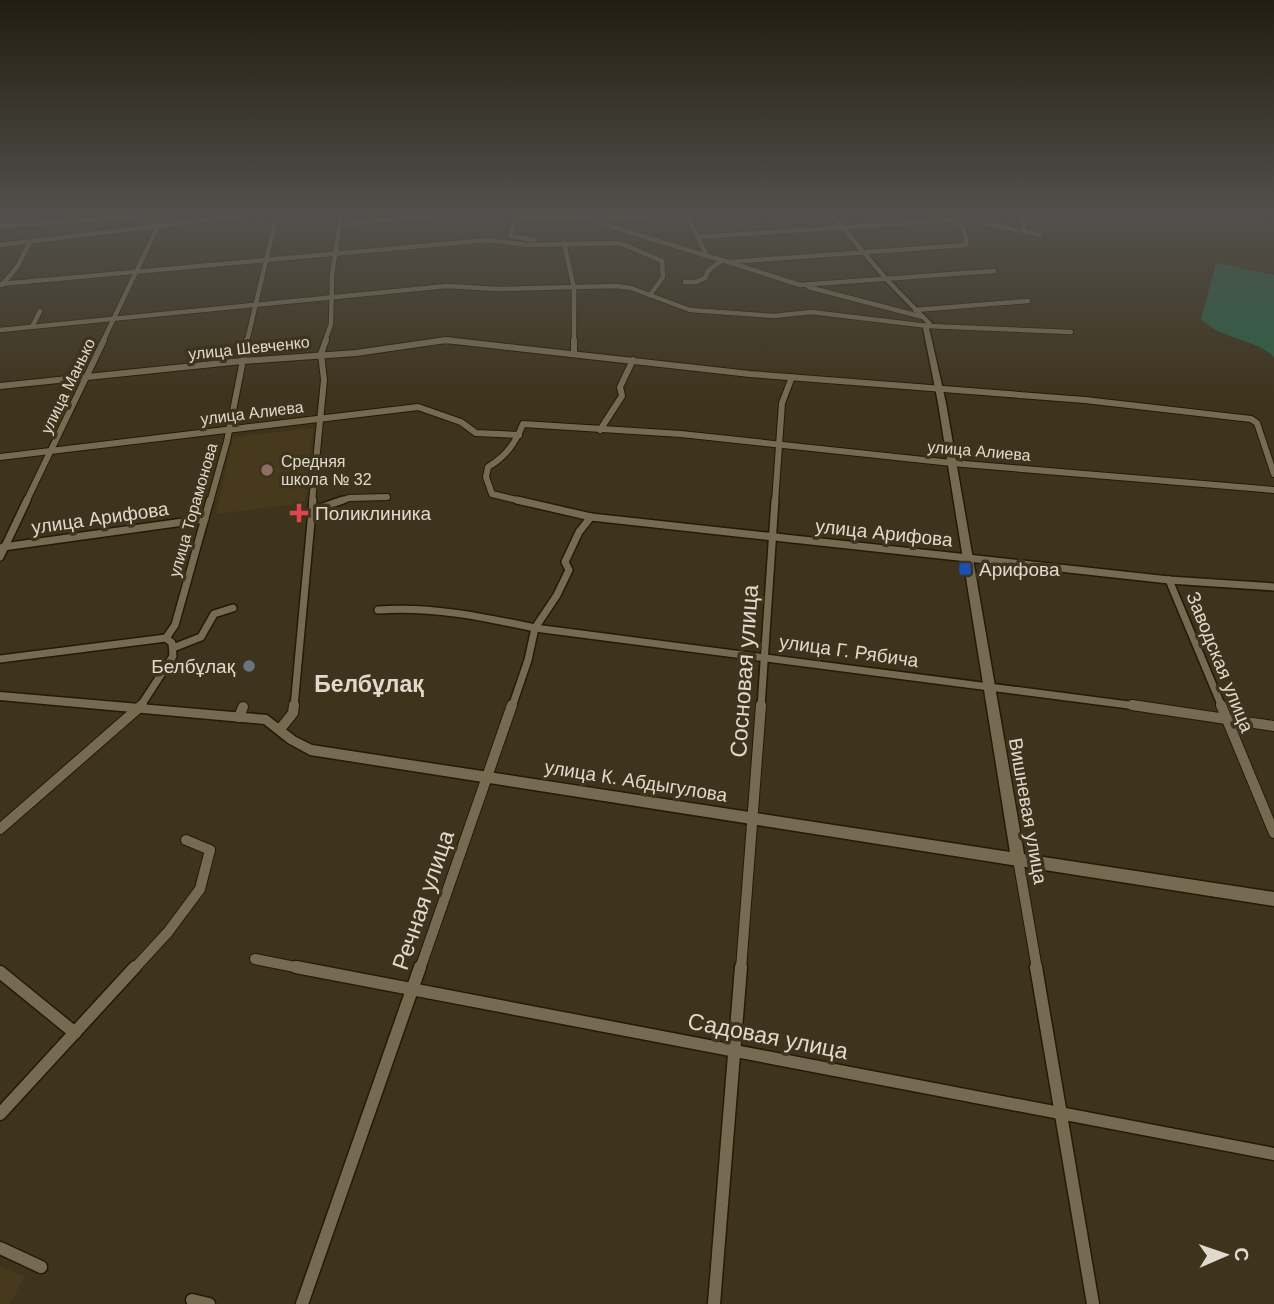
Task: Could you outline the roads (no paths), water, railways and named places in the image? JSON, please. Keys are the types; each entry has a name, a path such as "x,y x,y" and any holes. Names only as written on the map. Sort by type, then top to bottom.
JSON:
{"street":[{"path":"1,285 91,276"},
{"name":"улица Манько","path":"0,556 2,547 53,450 136,276"},
{"name":"улица Торамонова","path":"166,638 175,625 229,430 261,276"},
{"path":"281,729 293,713 298,673 324,380 321,354 328,339 333,297 332,276"},
{"path":"571,276 574,354"},
{"path":"650,295 663,276"},
{"path":"685,282 696,282 706,276"},
{"path":"771,276 926,322"},
{"path":"884,276 926,322"},
{"path":"800,285 936,276"},
{"path":"0,330 447,286 496,289 625,286 690,310 774,316 811,312 1071,332"},
{"path":"915,310 1028,301"},
{"path":"32,327 40,312"},
{"name":"Вишневая улица","path":"926,322 1063,1114 1093,1304"},
{"name":"улица Шевченко","path":"0,386 242,361 356,353 446,340 500,348 792,377 1084,400 1251,419 1257,423 1274,474"},
{"path":"600,430 622,396 620,387 633,360"},
{"name":"Сосновая улица","path":"714,1304 753,818 782,403 792,377"},
{"name":"улица Алиева","path":"0,457 418,407 461,422 476,433 519,435 523,424 681,434 952,463 1274,490"},
{"name":"улица Арифова","path":"519,435 507,456 488,467 486,477 492,494 591,516 1169,580 1274,587"},
{"path":"311,510 349,498 387,497"},
{"name":"Речная улица","path":"302,1304 528,660 535,628 557,595 569,570 565,562 591,516"},
{"name":"улица Арифова","path":"2,547 205,520"},
{"name":"Заводская улица","path":"1169,580 1274,833"},
{"path":"0,829 139,709 173,652 201,637 214,614 233,608"},
{"name":"улица Г. Рябича","path":"378,610 407,608 484,617 535,628 989,685 1274,726"},
{"path":"0,659 166,638 173,652"},
{"name":"улица К. Абдыгулова","path":"0,696 139,709 241,712 267,720 310,750 1274,898"},
{"path":"0,1114 167,932 200,889 209,850 186,840"},
{"name":"Садовая улица","path":"255,959 1274,1154"},
{"path":"0,972 75,1033"},
{"path":"0,1248 41,1267"},
{"path":"192,1300 209,1304"}],"place":[{"name":"Средняя школа № 32","path":"267,470"},
{"name":"Поликлиника","path":"299,513"},
{"name":"Арифова","path":"965,569"},
{"name":"Белбұлақ","path":"249,666"}],"district":[{"name":"Белбұлақ","path":"369,684"}]}
